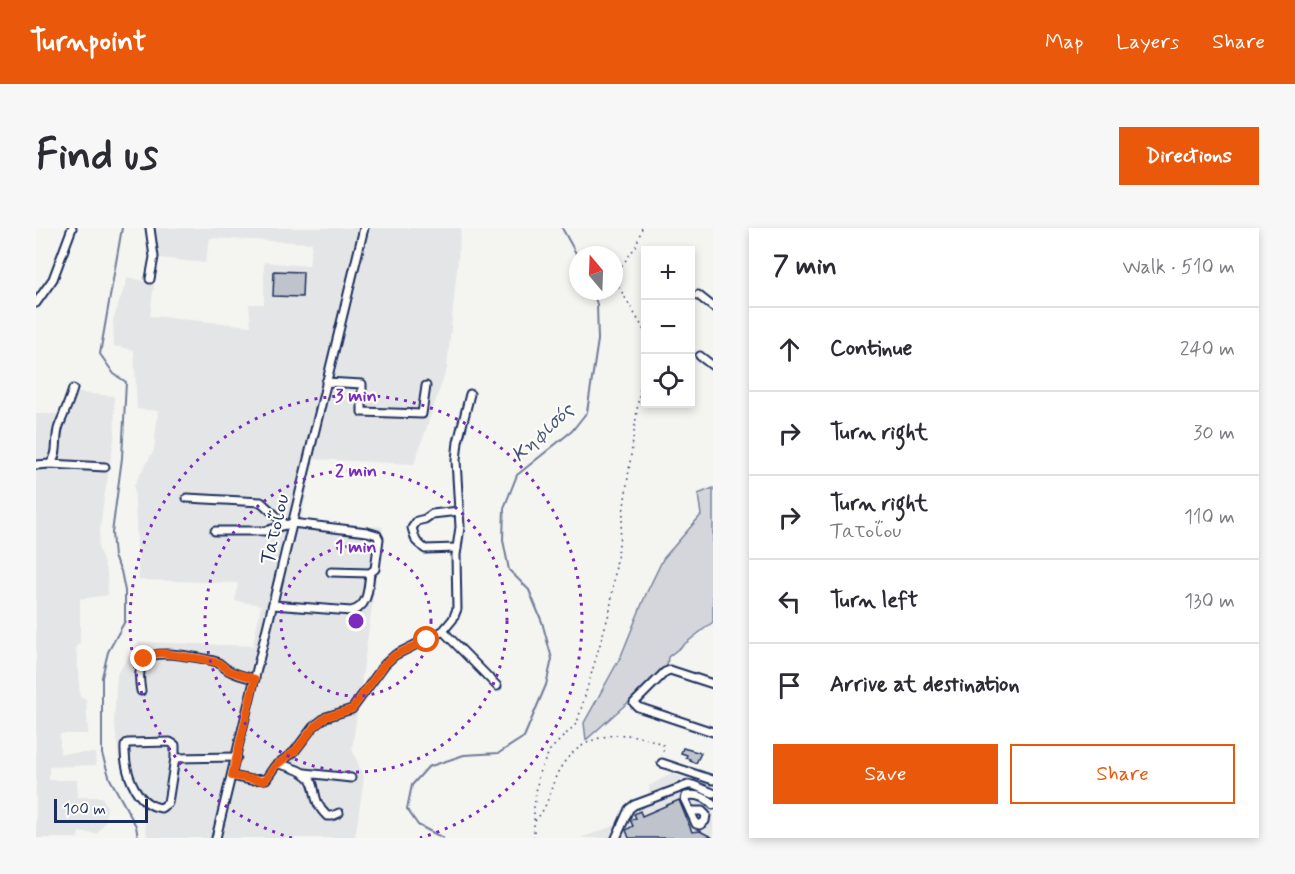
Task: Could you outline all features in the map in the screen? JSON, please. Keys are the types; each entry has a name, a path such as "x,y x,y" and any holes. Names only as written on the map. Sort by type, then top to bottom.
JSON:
{"street":[{"path":"36,303 53,279 72,228"},
{"path":"150,228 154,257 150,279"},
{"name":"Τατοΐου","path":"216,838 273,605 289,524 364,228"},
{"path":"698,295 713,307"},
{"path":"700,356 713,366"},
{"path":"326,382 362,384 362,412 422,414 426,386"},
{"path":"50,464 55,458 58,428 64,418 73,389"},
{"path":"232,776 263,781 266,779 275,766 294,752 314,727 326,717 352,709 385,664 395,655 443,631 453,619 457,609 457,548 460,542 456,460 470,394"},
{"path":"36,465 105,467"},
{"path":"187,498 261,502 289,524"},
{"path":"457,548 425,549 416,541 412,528 417,521 432,514 459,511"},
{"path":"215,531 266,531 289,524 375,534 379,539 375,569 370,573 364,603 357,609 351,611 273,605"},
{"path":"331,572 370,573"},
{"path":"443,631 497,686"},
{"path":"141,691 139,677 141,664 144,659 155,653 219,663 229,671 255,679"},
{"path":"713,684 672,670 668,671 633,703 638,707 713,732"},
{"path":"136,741 170,742 175,745 175,758 168,803 161,808 153,807 146,802 132,781 124,762 125,746 136,741"},
{"path":"175,758 237,757"},
{"path":"662,763 713,780"},
{"path":"279,764 297,768 311,779 321,811 327,816 339,813"},
{"path":"305,773 351,778"},
{"path":"616,838 629,809 693,785 713,793"},
{"path":"690,811 685,800 686,796 703,798 713,805"},
{"path":"621,827 625,838"}],"path":[{"path":"641,325 617,280 618,271 636,246 642,228"},
{"path":"534,838 534,806 539,773 550,750 577,723 610,610 644,354"},
{"path":"535,821 543,812 551,797 560,769 571,754 584,744 601,736 621,735 653,740 663,745 662,763"}],"shaded area":[{"path":"146,228 461,228 447,368 414,464 314,459 301,520 383,527 352,749 364,778 355,838 147,838 144,813 119,760 114,720 117,674 139,642 253,646 261,605 235,601 238,583 139,580 134,485 154,450 158,411 137,409 134,350 114,346 113,320 128,277 154,284 150,316 251,326 249,304 264,304 264,262 309,266 312,243 210,238 205,263 151,257"},
{"path":"70,392 114,396 115,433 98,547 107,573 108,595 80,599 80,644 76,646 80,697 86,699 88,734 60,734 60,753 95,753 96,765 49,767 49,780 77,780 78,797 102,797 107,807 105,822 97,834 79,832 78,838 36,838 36,414 65,414"},
{"path":"713,488 713,622 668,657 666,675 625,705 586,740 584,723 621,656 663,559 701,515 698,494"},
{"path":"671,774 713,786 713,838 581,838 616,825 627,803 649,795 649,786"}],"building":[{"path":"274,271 303,272 302,297 273,296"},
{"path":"683,748 701,753 696,763 681,753"},
{"path":"679,800 692,832 700,831 713,838 629,838 626,830 633,826 630,820 636,818 634,814 640,811 642,816"}],"waterway":[{"path":"122,228 100,354 114,374 126,382 122,458 112,533 114,557 121,571 125,591 125,621 108,652 102,677 102,754 110,779 136,826 138,838"},
{"name":"Κηφισός","path":"562,228 572,246"},
{"name":"Κηφισός","path":"443,838 418,825 407,809 412,785 428,767 464,755 499,753 524,737 546,685 552,659 542,622 529,590 509,570 503,540 504,508 517,475 572,431 587,412 598,340 595,300"}],"route":[{"path":"144,659 149,655 161,653 203,659 219,663 229,671 255,679 232,776 263,781 275,766 289,757 314,727 326,717 352,709 385,664 395,655 427,640"}]}
